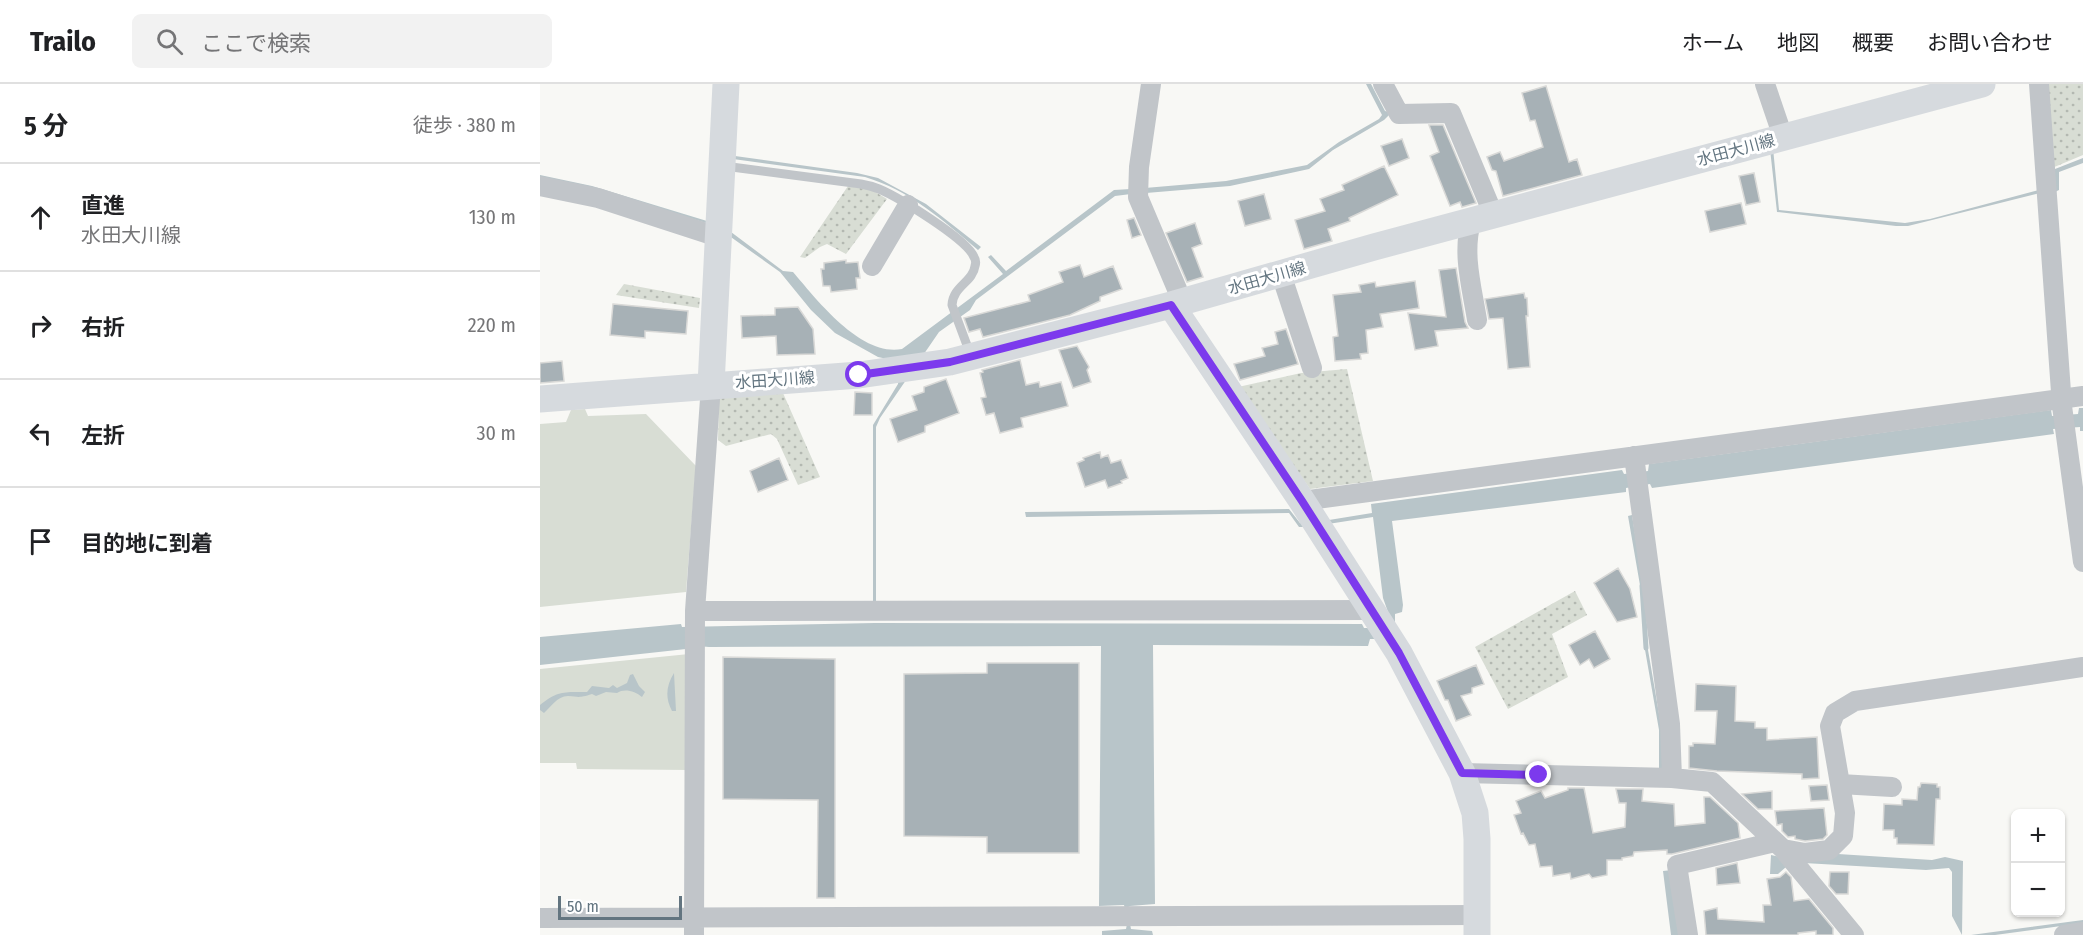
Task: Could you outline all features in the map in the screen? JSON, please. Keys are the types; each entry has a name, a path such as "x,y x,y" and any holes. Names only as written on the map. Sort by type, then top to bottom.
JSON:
{"main road":[{"path":"711,385 726,84"},
{"name":"水田大川線","path":"540,399 859,375 950,362 1175,304 1982,84"},
{"path":"1175,304 1399,653 1462,773 1475,813 1478,839 1477,925"}],"street":[{"path":"1151,84 1139,167 1138,197 1177,289 1175,304"},
{"path":"1383,84 1399,114 1451,113 1483,219 1466,238 1477,320"},
{"path":"1765,84 1783,137"},
{"path":"2039,84 2062,403 2083,562"},
{"path":"540,186 598,198 718,237"},
{"path":"872,266 908,206"},
{"path":"1281,274 1312,368"},
{"path":"694,926 695,615 711,385"},
{"path":"1302,501 2062,403 2083,396"},
{"path":"1634,460 1670,724 1672,778"},
{"path":"695,615 1372,612"},
{"path":"1688,935 1677,865 1779,846 1805,853 1829,850 1843,836 1845,813 1830,726 1835,713 1855,701 2083,667"},
{"path":"1462,773 1672,778 1712,782 1779,846 1854,935"},
{"path":"1840,784 1892,787"},
{"path":"540,918 694,926 1161,916 1477,925"},
{"path":"2064,935 2083,932"}],"lane":[{"path":"722,165 861,184 879,189 925,215 961,242 974,257 975,267 971,275 952,296 952,305 971,357"}],"shaded area":[{"path":"1366,84 1371,84 1389,115 1333,150 1309,169 1230,186 1146,193 1145,188 1226,181 1307,165 1382,115"},
{"path":"2045,84 2083,84 2083,155 2052,168"},
{"path":"1773,148 1779,210 1905,223 1930,219 2039,190 2040,193 1908,226 1777,212 1770,149"},
{"path":"735,156 878,178 926,204 981,247 978,250 911,198 865,177 733,159"},
{"path":"2083,158 2083,163 2059,172 2059,190 2055,192 2055,169"},
{"path":"540,175 592,186 707,221 706,223 613,195 540,178"},
{"path":"848,186 872,190 887,199 846,254 827,244 805,258 800,257"},
{"path":"1131,189 1131,194 1115,196 976,300 970,310 939,332 880,418 876,427 876,604 873,604 873,425 898,384 899,372 892,360 878,357 835,333 811,310 780,272 728,235 731,232 783,271 793,272 827,311 856,336 887,349 902,349 1003,274 988,257 991,255 1006,271 1114,190"},
{"path":"624,284 700,298 699,308 616,295"},
{"path":"1347,369 1373,481 1310,489 1238,387 1301,373"},
{"path":"783,393 820,477 798,485 777,439 771,434 726,446 718,440 719,398"},
{"path":"2079,408 2083,408 2083,431 2080,431 2080,427 2053,429 2054,434 1652,488 1650,484 1626,488 1626,492 1392,521 1402,612 1395,614 1395,628 1377,639 1370,639 1368,646 1153,645 1155,904 1130,906 1125,909 1124,905 1099,906 1101,646 709,647 686,645 686,649 540,665 540,637 681,624 682,627 875,623 1362,624 1364,628 1372,628 1388,612 1383,598 1373,517 1328,524 1329,520 1372,513 1371,504 1622,470 1624,474 1648,471 1649,464 2051,410 2052,416 2078,414"},
{"path":"585,409 588,416 646,414 696,466 686,592 540,607 540,424 566,422 571,410"},
{"path":"1289,509 1305,527 1299,527 1289,513 1026,517 1025,512"},
{"path":"1632,515 1644,591 1641,591 1628,516"},
{"path":"1575,591 1587,615 1552,634 1568,677 1508,709 1475,647"},
{"path":"1644,644 1647,644 1662,731 1662,770 1659,770 1659,730"},
{"path":"689,654 689,770 577,769 576,763 540,763 540,669"},
{"path":"674,673 676,711 672,711 667,697 669,683"},
{"path":"633,674 645,692 642,697 626,690 617,693 606,692 596,696 592,694 580,697 568,696 557,700 544,713 540,710 540,705 557,694 587,692 592,686 609,688 613,685 617,688 627,683 630,675"},
{"path":"1838,854 1932,860 1945,857 1963,861 1962,935 1952,916 1952,872 1949,868 1926,870 1804,863 1786,867 1778,874 1770,874 1771,855 1784,858"},
{"path":"1672,870 1679,935 1671,935 1663,871"},
{"path":"2083,920 2083,923 1995,935 1971,935"},
{"path":"1127,924 1130,924 1131,929 1152,931 1153,935 1102,935 1102,931 1126,929"}],"building":[{"path":"1546,86 1569,162 1577,159 1582,175 1503,196 1496,171 1492,170 1487,157 1500,152 1504,161 1543,147 1535,120 1530,121 1522,93"},
{"path":"1429,125 1443,125 1476,203 1462,207 1460,202 1450,206 1430,156 1439,152"},
{"path":"1402,139 1409,158 1389,166 1381,146"},
{"path":"1384,166 1398,195 1349,218 1350,221 1328,229 1332,241 1304,249 1295,220 1325,211 1320,199 1344,190 1342,185"},
{"path":"1754,173 1760,202 1746,205 1739,176"},
{"path":"1264,194 1271,219 1245,226 1238,201"},
{"path":"1741,203 1746,224 1710,232 1705,211"},
{"path":"1134,218 1141,235 1132,238 1127,220"},
{"path":"1195,223 1202,244 1192,248 1203,277 1187,282 1166,233"},
{"path":"846,260 846,263 858,262 860,278 856,278 857,289 831,292 830,286 823,286 821,269 824,269 824,263"},
{"path":"1080,265 1084,277 1113,266 1122,289 1100,297 1100,301 1070,315 983,337 980,329 969,332 964,318 1030,301 1028,295 1063,282 1059,272"},
{"path":"1456,268 1468,328 1435,331 1438,346 1415,350 1408,313 1446,317 1439,270"},
{"path":"1415,281 1419,308 1380,314 1383,327 1366,330 1368,353 1360,354 1361,359 1335,361 1333,337 1338,336 1333,295 1361,292 1359,285 1375,282 1376,287"},
{"path":"1524,293 1527,298 1530,367 1508,369 1503,318 1489,319 1485,299"},
{"path":"613,304 688,311 686,334 645,331 645,338 610,335"},
{"path":"798,307 813,329 815,354 777,355 776,336 742,338 741,316 775,315 775,308"},
{"path":"1286,329 1298,364 1240,380 1234,364 1265,356 1262,348 1278,344 1275,332"},
{"path":"1077,346 1089,367 1087,370 1091,382 1073,388 1059,350"},
{"path":"1020,360 1026,385 1039,382 1040,387 1061,382 1068,406 1021,418 1023,427 1000,433 994,413 986,415 981,398 986,397 980,373 983,372 982,370"},
{"path":"562,361 564,381 540,383 540,363"},
{"path":"946,379 959,413 925,426 925,432 898,442 890,419 917,410 912,396 924,392 924,387"},
{"path":"855,392 872,393 872,415 854,415"},
{"path":"1100,452 1101,458 1108,455 1111,463 1121,460 1128,478 1108,488 1105,480 1085,487 1077,463 1084,460 1083,458"},
{"path":"779,458 788,480 758,492 750,471"},
{"path":"1618,568 1630,589 1637,617 1617,622 1594,583"},
{"path":"1595,631 1610,659 1594,668 1589,659 1580,665 1569,645"},
{"path":"723,657 835,659 835,898 817,898 818,800 723,799"},
{"path":"987,663 1079,663 1079,853 987,853 987,837 904,836 904,674 987,673"},
{"path":"1476,665 1484,684 1472,688 1472,693 1461,696 1471,715 1456,721 1437,681"},
{"path":"1696,684 1736,686 1735,721 1755,722 1755,728 1767,728 1767,740 1817,737 1819,778 1802,779 1802,774 1689,768 1689,746 1693,746 1693,743 1715,744 1717,711 1695,711"},
{"path":"1921,783 1937,784 1937,787 1940,787 1940,799 1936,799 1934,845 1897,844 1894,830 1883,830 1884,804 1902,805 1902,799 1917,800 1918,787"},
{"path":"1827,785 1829,800 1811,801 1809,786"},
{"path":"1568,788 1584,788 1593,833 1625,827 1626,803 1619,803 1616,789 1643,789 1642,801 1674,804 1675,826 1705,823 1704,797 1710,797 1738,823 1740,838 1672,854 1667,854 1667,850 1634,852 1633,856 1622,858 1622,860 1607,860 1607,875 1592,878 1589,874 1571,879 1570,873 1553,876 1552,866 1540,867 1535,844 1529,845 1523,833 1521,834 1514,815 1521,813 1516,801 1541,791 1545,798 1568,790"},
{"path":"1772,791 1772,809 1758,809 1742,794"},
{"path":"1824,808 1827,835 1823,839 1805,841 1795,839 1795,836 1788,837 1782,831 1782,824 1777,825 1775,811"},
{"path":"1737,863 1740,883 1717,885 1716,868"},
{"path":"1786,872 1791,877 1794,901 1809,899 1833,928 1833,935 1816,935 1816,931 1798,933 1798,935 1706,935 1704,911 1717,908 1718,919 1764,922 1763,905 1771,905 1767,879 1780,877"},
{"path":"1830,872 1849,872 1848,894 1836,894 1829,886"}],"waterway":[{"path":"1642,586 1646,648"}],"route":[{"path":"859,375 950,362 1171,305 1302,501 1399,653 1462,773 1539,775"}]}
